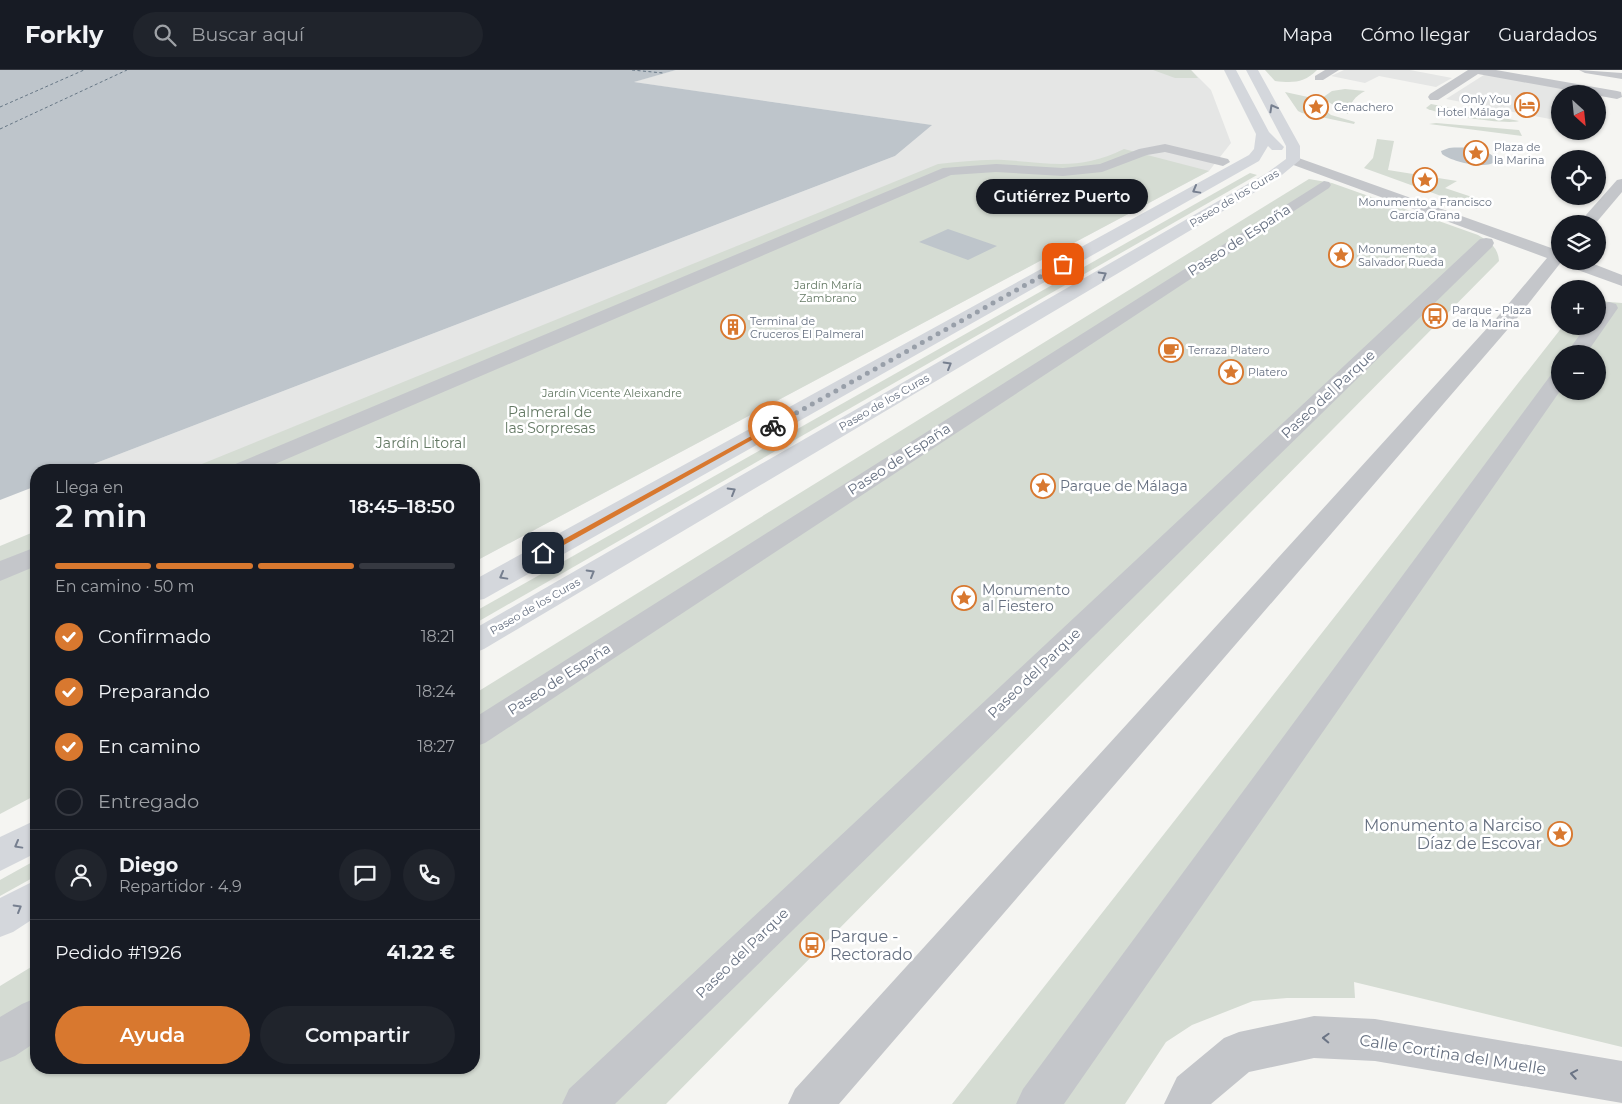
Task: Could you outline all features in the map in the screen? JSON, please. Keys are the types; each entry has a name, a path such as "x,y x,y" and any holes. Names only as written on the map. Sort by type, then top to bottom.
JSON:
{"main road":[{"path":"1230,70 1262,134 1293,160"},
{"path":"1252,70 1293,146 1293,160"},
{"name":"Paseo de los Curas","path":"480,589 1254,158 1261,149 1262,134"},
{"name":"Paseo de los Curas","path":"480,638 1240,195 1293,160"},
{"path":"0,855 30,838"},
{"path":"0,919 30,902"}],"street":[{"path":"1319,78 1334,70"},
{"path":"1434,96 1476,70 1620,93"},
{"path":"1586,70 1622,76"},
{"path":"1606,106 1620,93"},
{"path":"255,464 948,171 996,168 1063,172 1102,168 1144,152 1165,148 1223,162"},
{"path":"1293,160 1551,253"},
{"path":"1594,215 1622,184"},
{"name":"Paseo de España","path":"480,730 1324,185"},
{"name":"Paseo del Parque","path":"584,1104 1486,243"},
{"path":"810,1104 1551,269"},
{"path":"1596,270 1622,280"},
{"path":"1606,312 1609,308"},
{"path":"1038,1104 1551,389"},
{"path":"0,572 30,559"},
{"path":"0,1041 30,1022"},
{"name":"Calle Cortina del Muelle","path":"1186,1104 1192,1092 1239,1053 1314,1037 1375,1040 1622,1082"}],"shaded area":[{"path":"0,70 676,70 634,82 932,125 895,156 94,464 30,464 30,488 0,500"},
{"name":"Palmeral de las Sorpresas","path":"676,70 1191,70 1211,90 1231,143 1209,171 480,559 480,464 94,464 895,156 931,125 633,82"},
{"path":"1344,70 1410,70 1452,78 1436,87 1379,76 1365,83 1331,76"},
{"path":"1487,73 1556,85 1551,85 1550,119 1446,99"},
{"path":"1449,148 1481,150 1497,160 1486,165 1461,162 1442,154 1441,151"},
{"path":"948,229 997,246 968,260 919,242"}],"green space":[{"path":"1153,70 1191,70 1198,78 1175,78"},
{"path":"1265,70 1317,70 1303,80 1287,82 1275,81"},
{"path":"1345,89 1365,91 1354,100 1348,114 1322,98 1332,91"},
{"path":"1285,92 1308,97 1331,115 1355,122 1354,124 1302,113 1298,111"},
{"path":"1431,104 1519,121 1501,122 1458,116 1426,108"},
{"path":"1429,124 1519,130 1522,136"},
{"path":"1377,139 1394,141 1388,170 1457,181 1445,188 1484,201 1477,209 1364,168 1373,158"},
{"name":"Palmeral de las Sorpresas","path":"1124,149 1209,171 480,559 480,464 202,464 938,164 996,160 1065,164 1079,163 1108,156"},
{"path":"1250,173 1257,175 480,621 480,609"},
{"name":"Parque de Málaga","path":"1309,179 1332,183 1478,235 1493,245 1497,252 1499,261 666,1104 0,1104 0,986 30,968 30,1074 480,1074 480,690"},
{"path":"1606,302 1622,303 1622,1047 1354,982 1355,998 1287,998 1253,1001 1192,1025 1166,1042 1125,1104 952,1104 1556,335 1606,335"},
{"path":"30,534 30,798 0,814 0,546"},
{"path":"30,863 30,879 0,896 0,880"}],"ferry route":[{"path":"0,107 84,70"},
{"path":"0,129 127,70"},
{"path":"632,70 663,73"}],"way so far":[{"path":"773,426 1063,264"}],"place":[{"name":"Only You Hotel Málaga","path":"1527,105"},
{"name":"Cenachero","path":"1316,107"},
{"name":"Plaza de la Marina","path":"1476,153"},
{"name":"Monumento a Francisco García Grana","path":"1425,180"},
{"name":"Monumento a Salvador Rueda","path":"1341,255"},
{"name":"Gutiérrez Puerto","path":"1063,264"},
{"name":"Parque - Plaza de la Marina","path":"1435,316"},
{"name":"Terminal de Cruceros El Palmeral","path":"733,327"},
{"name":"Terraza Platero","path":"1171,350"},
{"name":"Platero","path":"1231,372"},
{"name":"Parque de Málaga","path":"1043,486"},
{"name":"Monumento al Fiestero","path":"964,598"},
{"name":"Monumento a Narciso Díaz de Escovar","path":"1560,834"},
{"name":"Parque - Rectorado","path":"812,945"}],"route":[{"path":"543,553 773,426"}],"park label":[{"name":"Jardín María Zambrano","path":"828,291"},
{"name":"Jardín Vicente Aleixandre","path":"612,393"},
{"name":"Jardín Litoral","path":"421,443"}]}
